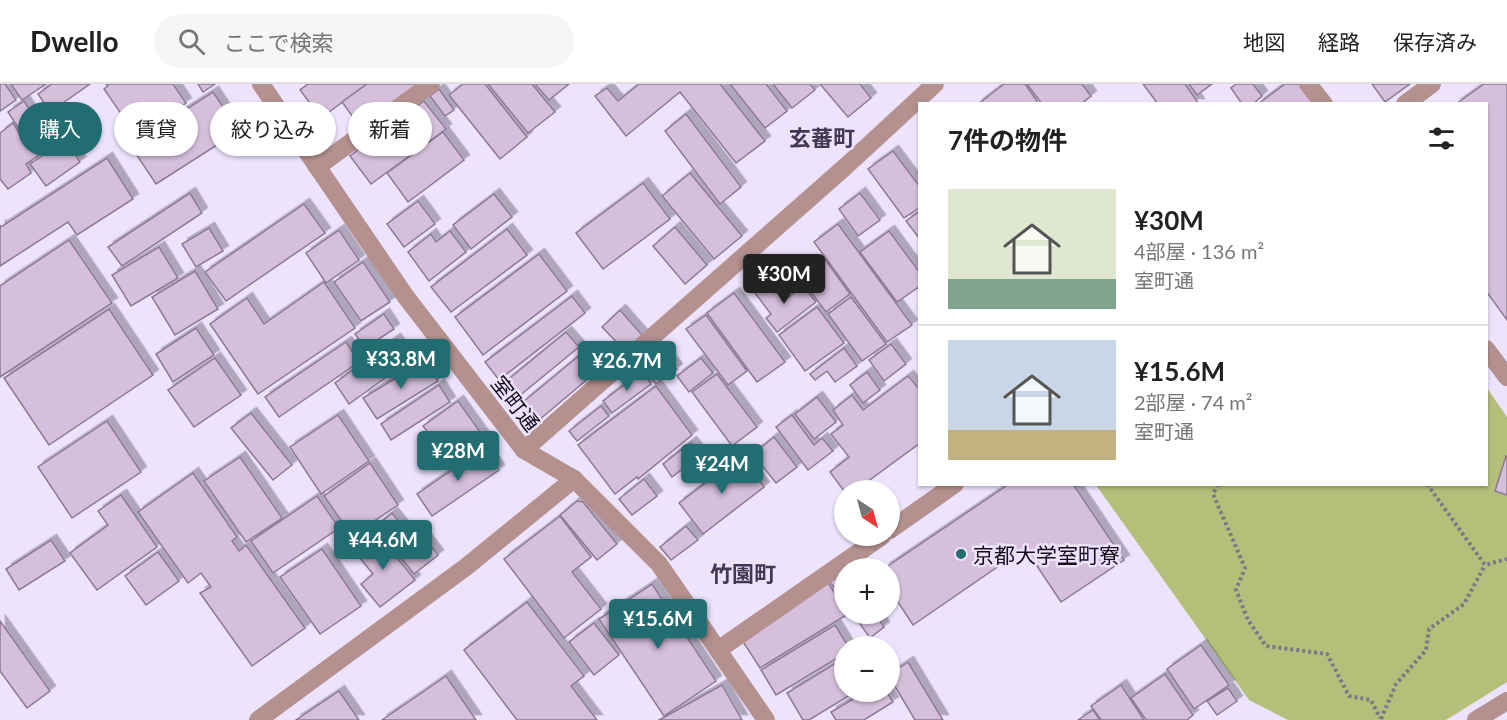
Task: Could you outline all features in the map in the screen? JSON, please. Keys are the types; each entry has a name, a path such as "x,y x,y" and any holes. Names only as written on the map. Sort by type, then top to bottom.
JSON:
{"street":[{"name":"室町通","path":"261,84 406,297 524,450 574,479 659,564 766,720"},
{"path":"317,167 431,84"},
{"path":"524,450 845,167 935,84"},
{"path":"1308,84 1322,102"},
{"path":"1408,102 1432,84"},
{"path":"1488,352 1507,377"},
{"path":"258,720 466,567 574,479"},
{"path":"900,523 952,486"},
{"path":"718,650 868,546"},
{"path":"1476,720 1507,701"}],"path":[{"path":"1217,486 1213,494 1245,568 1236,590 1248,620 1266,646 1327,654 1349,696 1371,700 1381,719"},
{"path":"1428,486 1485,565"},
{"path":"1381,719 1396,684 1426,650 1429,629 1464,604 1485,565 1507,560"}],"green space":[{"path":"1488,389 1507,417 1507,682 1446,720 1288,720 1249,700 1097,486 1488,486"}],"building":[{"path":"0,84 5,84 16,100 0,111"},
{"path":"11,84 46,84 22,100"},
{"path":"52,84 90,84 64,102 43,102 38,94"},
{"path":"106,84 173,84 185,102 114,104 104,89 108,86"},
{"path":"198,84 215,84 203,92"},
{"path":"308,84 367,84 336,107 336,102 309,102 300,90"},
{"path":"367,84 414,84 417,88 397,102 348,102 348,110 342,102"},
{"path":"463,84 485,84 527,137 500,159 449,95"},
{"path":"488,84 532,84 555,112 528,133"},
{"path":"535,84 569,84 549,100"},
{"path":"639,84 720,84 765,141 736,163 680,92 626,136 595,96 607,88 618,101"},
{"path":"730,84 766,84 787,111 765,128"},
{"path":"773,84 810,84 815,90 792,108"},
{"path":"820,84 860,84 871,98 848,117"},
{"path":"1004,84 1025,84 1038,102 981,102"},
{"path":"1027,84 1082,84 1091,96 1084,102 1040,102"},
{"path":"1143,84 1185,84 1198,102 1156,102"},
{"path":"1189,84 1212,84 1197,95"},
{"path":"1236,84 1253,84 1262,96 1255,102 1241,102 1231,88"},
{"path":"1285,84 1299,84 1312,102 1261,102"},
{"path":"1372,84 1410,84 1385,102"},
{"path":"1484,84 1507,84 1507,320 1488,294 1488,102 1459,102"},
{"path":"439,89 454,110 445,116 430,96"},
{"path":"213,92 220,102 210,102 210,150 156,184 137,156 198,156 197,102"},
{"path":"18,105 18,127 8,112"},
{"path":"432,111 446,129 432,139"},
{"path":"686,114 741,187 720,204 665,131"},
{"path":"13,123 18,131 18,156 38,156 26,164 31,173 8,189 0,179 0,133"},
{"path":"443,132 464,160 408,202 387,173 410,156 432,156 432,140"},
{"path":"893,151 918,184 918,208 904,218 868,169"},
{"path":"42,156 76,156 80,162 46,186 30,164"},
{"path":"350,156 409,156 371,184"},
{"path":"107,158 133,199 77,235 68,222 0,266 0,225 1,227"},
{"path":"690,173 742,236 714,259 662,196"},
{"path":"643,183 670,219 603,269 576,233"},
{"path":"190,193 202,213 122,266 108,247"},
{"path":"860,193 880,220 858,236 839,209"},
{"path":"494,194 512,217 471,249 453,225"},
{"path":"418,201 435,224 404,247 387,224"},
{"path":"304,204 325,233 226,301 205,272"},
{"path":"918,212 918,236 906,221"},
{"path":"838,224 912,325 887,342 814,242"},
{"path":"675,227 707,265 685,284 653,246"},
{"path":"209,228 223,251 196,267 182,244"},
{"path":"507,229 527,255 451,312 431,287"},
{"path":"339,230 359,260 326,283 306,253"},
{"path":"450,231 466,252 429,281 408,252 431,234 436,242"},
{"path":"889,231 918,270 918,287 897,302 860,252"},
{"path":"69,240 112,303 0,377 0,286"},
{"path":"159,247 178,278 131,306 112,275"},
{"path":"539,254 567,291 483,355 455,317"},
{"path":"824,258 850,294 826,312 799,276"},
{"path":"363,262 390,302 361,321 334,282"},
{"path":"195,271 218,309 175,335 152,297"},
{"path":"324,282 355,328 258,394 210,324 247,298 264,324"},
{"path":"770,282 784,301 803,286 816,302 777,332 766,318 771,314 755,293"},
{"path":"734,293 785,362 757,382 707,313"},
{"path":"572,296 585,313 499,380 485,362"},
{"path":"851,297 886,344 862,361 828,314"},
{"path":"817,307 844,343 805,371 779,335"},
{"path":"109,309 153,375 49,445 4,378"},
{"path":"620,310 642,335 625,351 602,327"},
{"path":"384,314 394,329 365,348 355,334"},
{"path":"706,315 747,371 728,385 686,329"},
{"path":"196,328 214,355 173,382 156,354"},
{"path":"566,332 579,347 518,397 505,382"},
{"path":"395,339 410,360 349,404 335,383"},
{"path":"346,342 359,362 279,417 265,397"},
{"path":"891,344 906,364 884,381 869,360"},
{"path":"844,348 857,366 835,382 827,371 815,380 810,374"},
{"path":"662,350 677,369 656,384 642,366"},
{"path":"581,354 596,372 539,420 523,402"},
{"path":"215,358 241,395 194,427 168,390"},
{"path":"701,358 713,373 689,392 677,376"},
{"path":"425,360 438,381 377,419 363,398"},
{"path":"642,371 651,384 612,413 603,401"},
{"path":"867,372 880,390 863,403 850,385"},
{"path":"717,374 757,427 732,446 692,392"},
{"path":"908,376 918,388 918,444 870,480 836,480 830,472 849,457 831,434 843,425 833,410 852,395 863,410"},
{"path":"439,385 450,402 391,440 381,424"},
{"path":"656,386 692,435 638,479 637,477 615,494 578,445"},
{"path":"817,397 836,422 814,439 795,414"},
{"path":"458,401 488,443 454,468 423,426"},
{"path":"601,406 609,416 577,441 569,431"},
{"path":"251,413 292,465 273,480 231,428"},
{"path":"338,415 369,461 321,494 290,447"},
{"path":"792,415 814,445 822,438 833,451 808,470 776,427"},
{"path":"107,421 141,472 72,518 38,467"},
{"path":"774,437 797,467 776,483 753,454"},
{"path":"691,442 701,455 672,477 663,464"},
{"path":"484,448 499,470 432,516 417,494"},
{"path":"741,456 764,487 703,534 679,503"},
{"path":"240,457 282,518 246,542 204,481"},
{"path":"1507,457 1507,495 1495,491"},
{"path":"370,463 398,505 352,536 324,496"},
{"path":"193,473 237,537 232,541 239,551 246,545 305,628 252,666 200,593 211,587 201,573 188,583 138,512"},
{"path":"644,479 657,496 632,515 619,499"},
{"name":"京都大学室町寮","path":"1006,486 1074,486 1124,560 1061,602 1025,548 913,625 900,605 900,558"},
{"path":"121,495 157,547 97,590 70,553 108,525 98,511"},
{"path":"317,496 339,528 273,573 251,541"},
{"path":"577,501 583,502 617,544 597,560 560,515"},
{"path":"392,513 411,536 418,529 438,555 414,574 376,526"},
{"path":"560,516 591,557 572,572 601,609 564,638 504,559"},
{"path":"686,526 698,540 671,560 660,547"},
{"path":"378,534 415,580 380,607 361,584 373,574 355,552"},
{"path":"51,540 65,561 19,590 6,569"},
{"path":"322,549 361,606 320,634 280,577"},
{"path":"158,552 179,581 146,605 125,576"},
{"path":"834,577 834,587 829,580"},
{"path":"827,581 834,592 834,623 760,668 740,637"},
{"path":"652,584 716,681 664,716 599,619"},
{"path":"527,602 584,676 571,686 597,720 517,720 464,650"},
{"path":"0,621 50,691 27,708 0,671"},
{"path":"594,623 619,655 594,675 569,642"},
{"path":"860,624 882,624 884,627 873,636 869,636"},
{"path":"835,625 842,636 834,636 834,660 776,695 761,670"},
{"path":"1201,645 1229,685 1194,709 1167,669"},
{"path":"908,662 943,720 915,720 900,695 900,667"},
{"path":"834,664 834,702 839,702 809,720 803,720 787,693"},
{"path":"1165,674 1193,715 1187,720 1146,720 1131,698"},
{"path":"446,676 476,720 382,720 420,694"},
{"path":"722,685 742,720 659,720"},
{"path":"1121,685 1144,720 1101,720 1091,706"},
{"path":"1228,688 1237,701 1217,715 1207,701"},
{"path":"339,691 359,720 296,720"},
{"path":"848,702 893,702 864,720 836,720 831,712"},
{"path":"1093,710 1100,720 1078,720"}],"place":[{"name":"京都大学室町寮","path":"961,554"}],"district":[{"name":"玄蕃町","path":"822,137"},
{"name":"竹園町","path":"743,573"}]}
